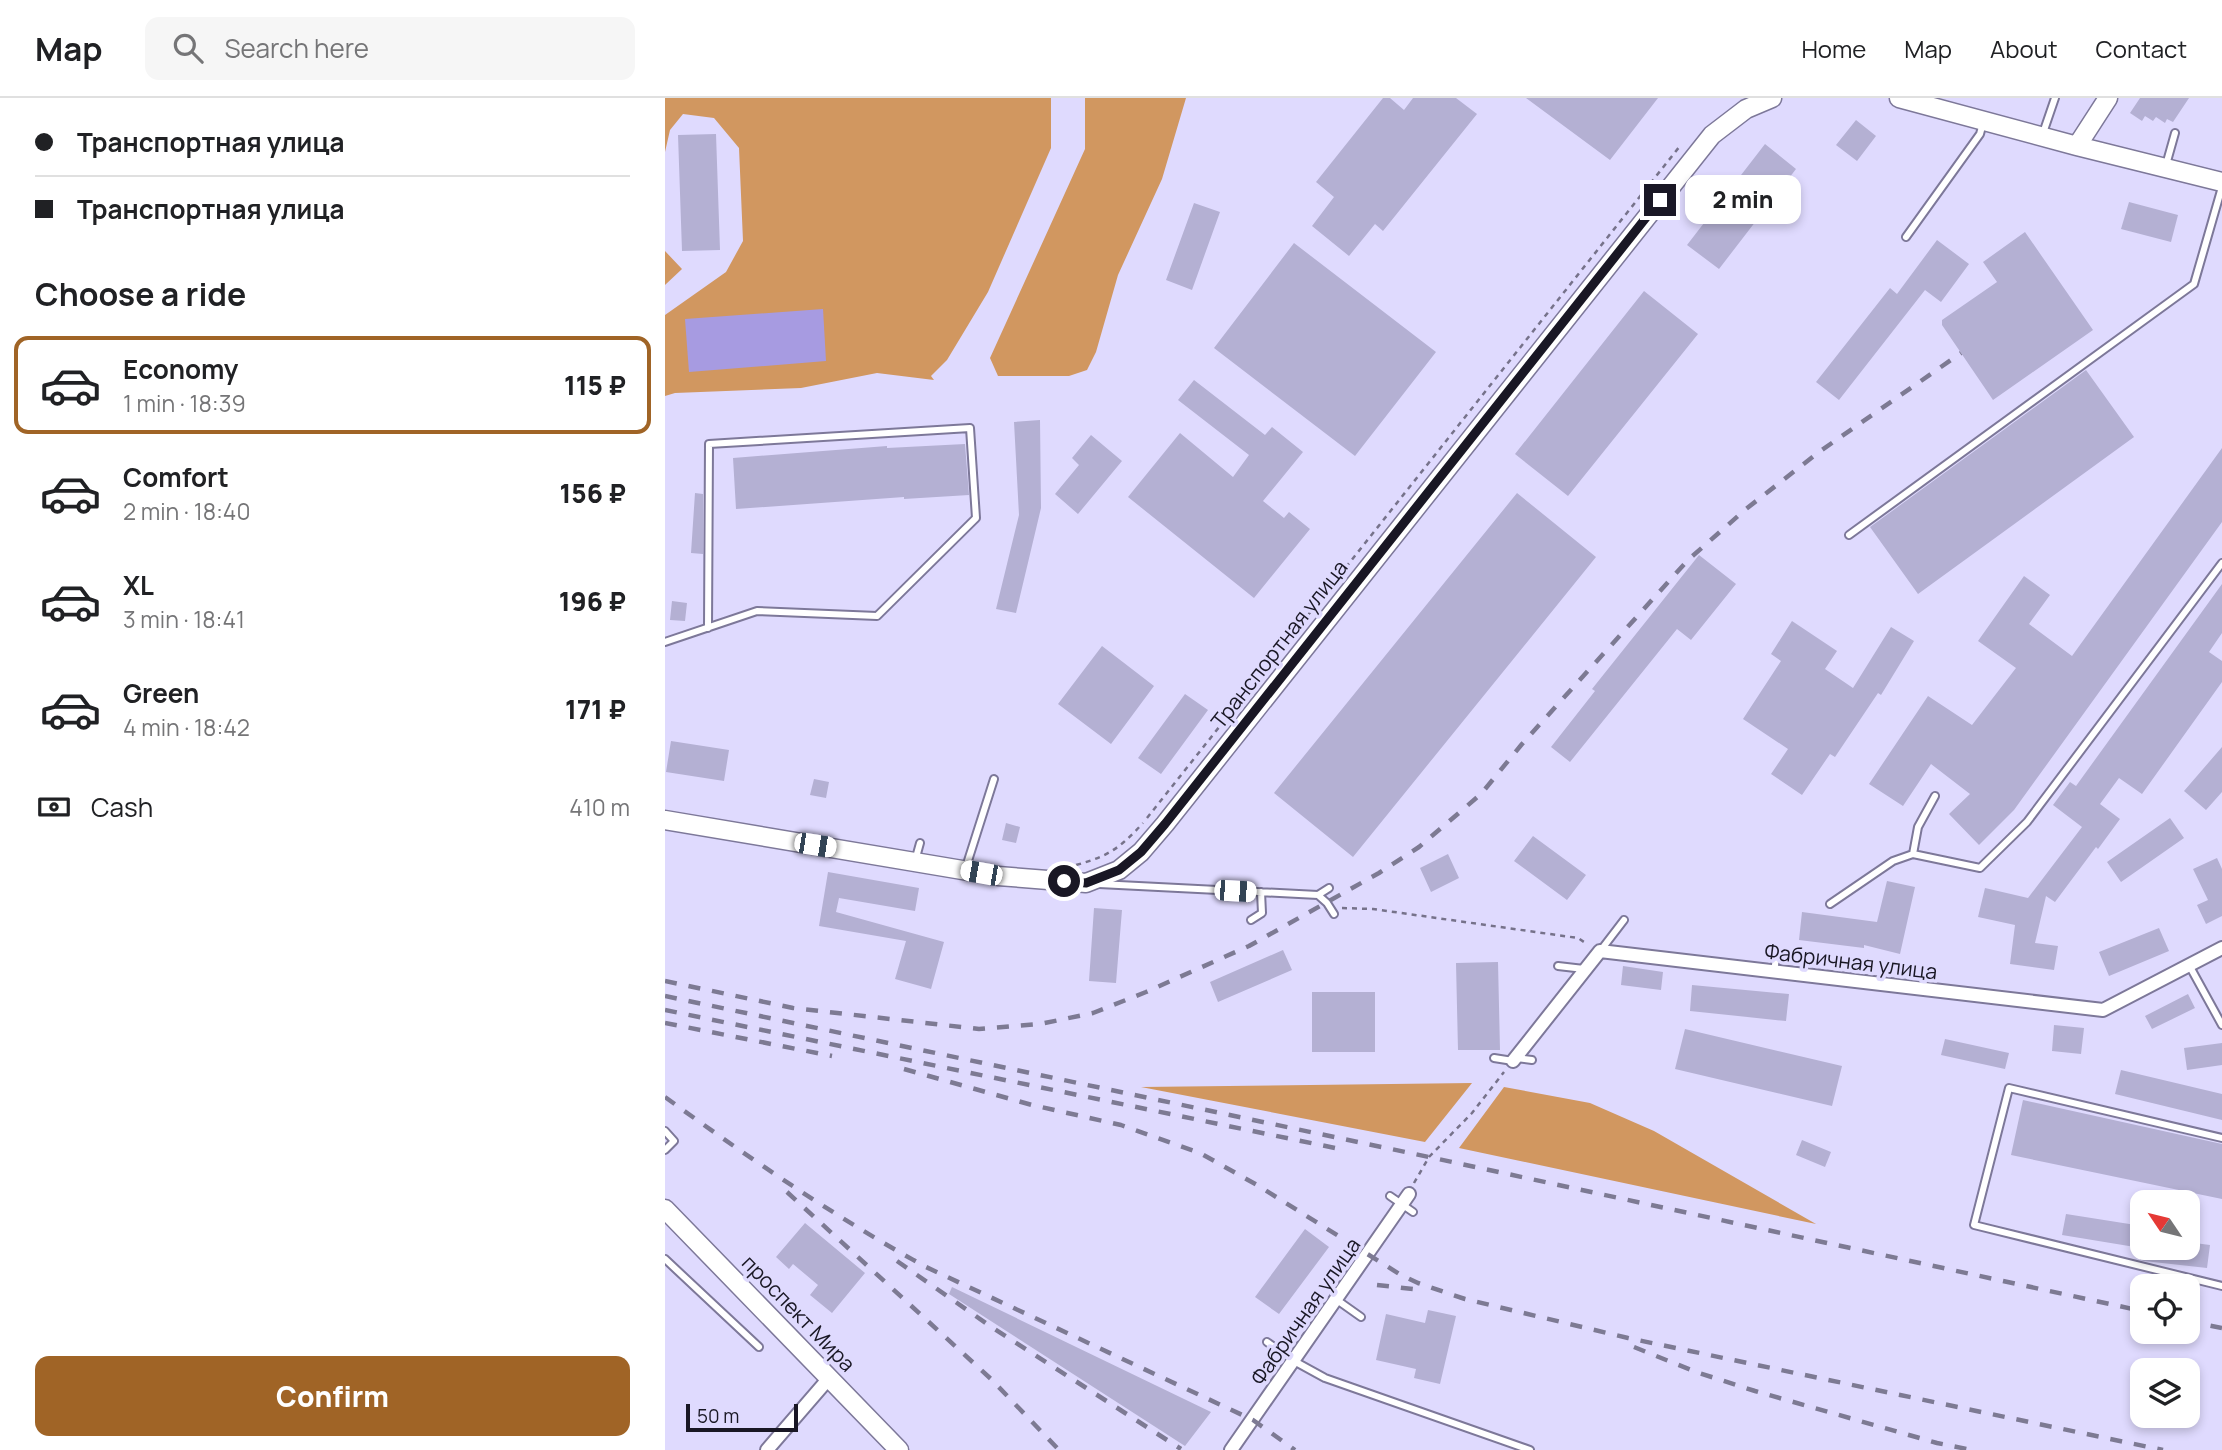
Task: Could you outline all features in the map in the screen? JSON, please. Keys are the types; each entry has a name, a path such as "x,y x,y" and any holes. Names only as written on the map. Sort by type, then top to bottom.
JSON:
{"street":[{"name":"Транспортная улица","path":"665,820 913,865 998,876 1086,883 1119,870 1141,852 1165,824 1712,135 1746,109 1772,98"},
{"path":"1899,98 1937,103 1984,121 2222,184"},
{"path":"2077,146 2108,98"},
{"name":"Фабричная улица","path":"1600,951 2103,1010 2222,948"},
{"path":"1514,1059 1600,951"},
{"name":"Фабричная улица","path":"1231,1450 1408,1203"},
{"name":"проспект Мира","path":"665,1209 738,1273 899,1450"},
{"path":"767,1450 830,1377"}],"lane":[{"path":"2041,136 2055,98"},
{"path":"1906,237 1980,134 1984,121"},
{"path":"2165,168 2175,133"},
{"path":"1849,535 2194,284 2222,184"},
{"path":"665,642 708,628 757,611 877,616 975,518 970,428 709,444 708,628"},
{"path":"1830,904 1893,861 1913,854 1980,868 2027,822 2222,563"},
{"path":"965,870 994,779"},
{"path":"1913,854 1918,827 1935,796"},
{"path":"913,865 920,843"},
{"path":"1086,883 1318,895 1329,888"},
{"path":"1251,920 1262,913 1261,892"},
{"path":"1318,895 1333,913"},
{"path":"1600,951 1624,920"},
{"path":"1774,972 1776,958"},
{"path":"2189,965 2221,1021"},
{"path":"1558,966 1585,969"},
{"path":"1494,1058 1532,1060"},
{"path":"2222,1138 2009,1088 1974,1225 2222,1286"},
{"path":"665,1131 674,1141 665,1150"},
{"path":"1390,1196 1408,1203"},
{"path":"665,1259 759,1347"},
{"path":"1336,1300 1361,1317"},
{"path":"1267,1342 1325,1378 1530,1450"}],"path":[{"path":"1075,866 1099,859 1121,846 1145,821 1686,139"},
{"path":"1333,913 1344,908 1373,909 1578,937 1600,951"},
{"path":"1408,1203 1429,1157 1472,1113 1514,1059"}],"shaded area":[{"path":"665,98 1051,98 1051,148 988,292 947,360 931,376 934,380 877,373 801,388 675,393 665,396 665,315 726,272 743,241 739,148 714,118 683,114 670,130 665,152"},
{"path":"1085,98 1186,98 1162,179 1118,275 1096,352 1087,370 1069,376 998,376 990,358 1085,149"},
{"path":"665,251 682,269 665,285"},
{"path":"823,309 826,361 689,372 685,319"},
{"path":"1472,1083 1425,1142 1141,1087"},
{"path":"1504,1087 1590,1103 1654,1131 1816,1224 1459,1148"}],"building":[{"path":"1383,98 1390,98 1404,110 1413,98 1456,98 1477,114 1383,231 1375,224 1349,256 1312,226 1334,197 1316,182"},
{"path":"1526,98 1658,98 1610,160"},
{"path":"2140,98 2189,98 2173,122 2167,119 2165,123 2156,117 2153,121 2145,116 2142,121 2130,113"},
{"path":"1856,120 1876,136 1857,161 1836,145"},
{"path":"716,134 720,250 682,251 678,135"},
{"path":"1765,144 1796,169 1719,269 1687,245"},
{"path":"2129,202 2178,215 2171,242 2121,229"},
{"path":"1194,203 1220,212 1192,290 1166,280"},
{"path":"2025,232 2093,330 1993,400 1942,325 1942,320 1997,282 1983,262"},
{"path":"1937,240 1969,264 1941,302 1925,290 1839,400 1816,382 1890,288 1897,294"},
{"path":"1294,243 1436,352 1355,456 1214,348"},
{"path":"1644,291 1698,334 1568,496 1515,454"},
{"path":"2086,370 2134,437 1918,594 1870,527"},
{"path":"1194,380 1265,435 1272,427 1303,452 1263,501 1284,518 1289,512 1310,529 1254,598 1128,497 1180,433 1233,477 1249,455 1178,400"},
{"path":"1040,420 1041,508 1016,613 996,609 1019,515 1014,422"},
{"path":"1091,435 1122,461 1078,514 1055,494 1079,465 1072,458"},
{"path":"965,444 969,495 736,509 733,458 887,446"},
{"path":"2222,448 2222,522 2014,810 1979,845 1949,814 1970,794 1931,764 1903,806 1869,784 1928,696 1972,725 2016,668 1978,641 2024,576 2050,595 2029,624 2072,656"},
{"path":"695,493 703,494 703,554 691,553"},
{"path":"1517,493 1596,557 1353,857 1274,793"},
{"path":"1699,555 1736,584 1691,640 1677,629 1570,762 1551,747 1595,691 1592,689"},
{"path":"2222,584 2222,633 2209,652 2222,661 2222,682 2142,794 2119,778 2100,804 2120,819 2055,902 2046,896 2035,943 2058,946 2054,970 2010,964 2015,925 1978,917 1985,888 2028,898 2082,827 2053,805 2070,782 2076,786"},
{"path":"672,601 687,603 685,621 670,620"},
{"path":"1792,621 1837,651 1825,669 1853,688 1891,627 1914,641 1881,695 1878,693 1835,757 1830,754 1802,795 1771,774 1788,749 1743,719 1781,661 1771,654"},
{"path":"1102,646 1154,686 1111,744 1058,704"},
{"path":"1185,694 1208,710 1161,774 1138,758"},
{"path":"671,741 729,750 724,781 666,772"},
{"path":"2222,747 2222,792 2206,810 2184,791"},
{"path":"814,779 829,782 826,798 810,795"},
{"path":"2170,818 2184,838 2121,882 2107,862"},
{"path":"1006,823 1020,827 1016,843 1002,840"},
{"path":"1533,836 1586,875 1567,900 1514,861"},
{"path":"1448,854 1459,878 1431,892 1420,868"},
{"path":"2217,858 2222,869 2222,916 2206,924 2197,905 2208,900 2193,869"},
{"path":"828,872 919,888 915,911 839,898 836,912 944,942 931,989 895,979 906,941 819,926"},
{"path":"1887,881 1915,887 1900,954 1864,945 1864,948 1799,940 1802,912 1877,922"},
{"path":"1094,908 1122,910 1116,983 1089,981"},
{"path":"2159,928 2169,951 2109,976 2099,952"},
{"path":"1283,950 1292,970 1218,1002 1210,982"},
{"path":"1498,962 1500,1050 1458,1050 1456,963"},
{"path":"1623,966 1663,972 1661,990 1621,985"},
{"path":"1692,985 1789,994 1786,1021 1690,1011"},
{"path":"1312,992 1375,992 1375,1052 1312,1052"},
{"path":"2188,994 2195,1008 2152,1029 2145,1016"},
{"path":"2054,1025 2084,1028 2081,1054 2052,1051"},
{"path":"1685,1029 1842,1066 1832,1106 1675,1069"},
{"path":"1945,1039 2009,1053 2005,1069 1941,1055"},
{"path":"2222,1043 2222,1065 2187,1070 2184,1048"},
{"path":"2121,1070 2222,1094 2222,1120 2115,1094"},
{"path":"2023,1100 2222,1144 2222,1199 2200,1194 2200,1190 2179,1190 2011,1155"},
{"path":"1802,1140 1831,1152 1825,1167 1796,1155"},
{"path":"2066,1214 2130,1224 2130,1246 2062,1235"},
{"path":"805,1223 865,1273 832,1313 810,1295 818,1285 793,1264 789,1269 776,1257"},
{"path":"1305,1229 1329,1247 1279,1314 1255,1297"},
{"path":"2200,1244 2210,1245 2207,1268 2140,1260 2200,1260"},
{"path":"952,1287 1211,1412 1185,1446 949,1294"},
{"path":"1428,1310 1456,1316 1440,1384 1414,1378 1416,1369 1376,1360 1386,1314 1425,1323"}],"railway":[{"path":"665,981 793,1008 979,1029 1040,1024 1093,1013 1249,946 1379,873 1419,847 1481,794 1522,744 1688,560 1746,509 1819,452 1961,353"},
{"path":"665,996 2130,1308"},
{"path":"665,1010 1340,1149"},
{"path":"665,1023 832,1056"},
{"path":"904,1069 1032,1105 1121,1125 1200,1153 1257,1185 1401,1275 1465,1299 1628,1338 2163,1450"},
{"path":"665,1097 793,1186 926,1267 1253,1420 1295,1450"},
{"path":"787,1192 991,1379 1059,1450"},
{"path":"897,1261 990,1326 1181,1449"},
{"path":"1377,1285 1421,1290"},
{"path":"2200,1324 2222,1328"},
{"path":"1634,1347 1696,1372 1755,1391 1937,1443 1972,1450"}],"route":[{"path":"1064,881 1086,883 1119,870 1141,852 1660,200"}]}
